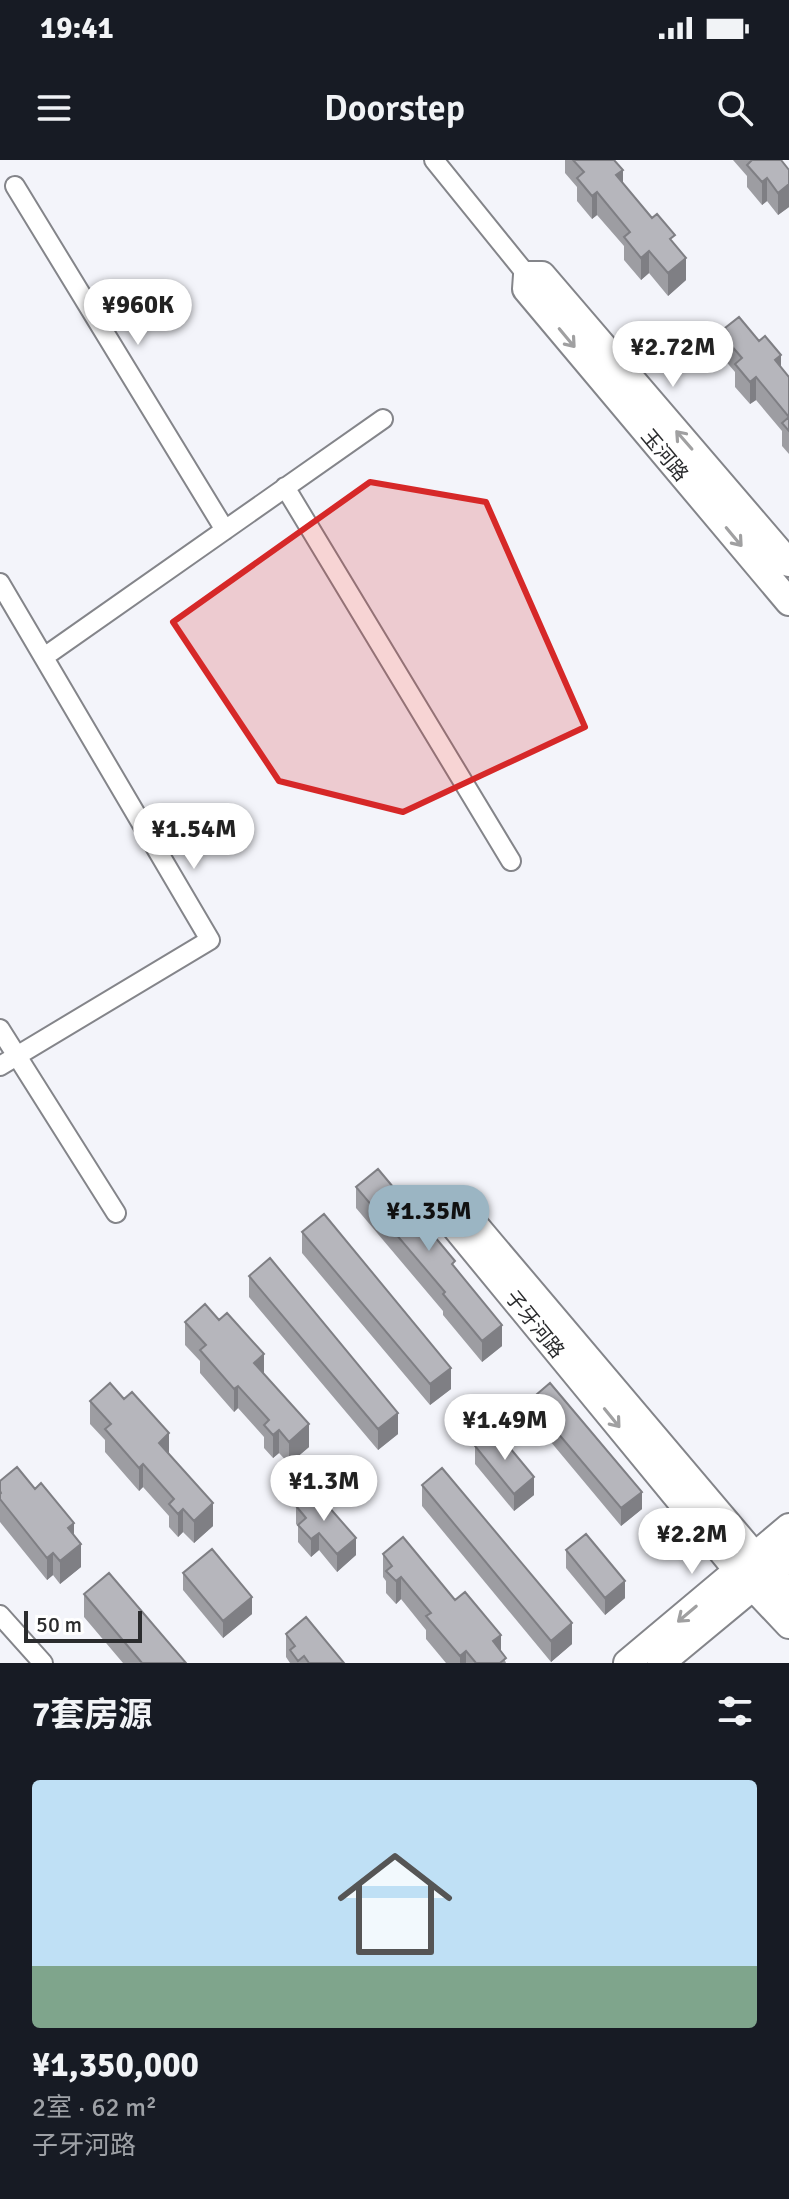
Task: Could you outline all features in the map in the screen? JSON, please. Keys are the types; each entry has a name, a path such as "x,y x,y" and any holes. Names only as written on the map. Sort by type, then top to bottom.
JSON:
{"street":[{"path":"434,160 527,275"},
{"path":"15,186 225,530"},
{"name":"玉河路","path":"789,563 542,275 527,275 526,289 789,602"},
{"path":"44,657 383,419"},
{"path":"285,487 511,861"},
{"path":"0,583 210,940 8,1061"},
{"path":"0,1029 8,1061 116,1213"},
{"name":"子牙河路","path":"789,1593 761,1569 456,1228 468,1217 761,1569 789,1625"},
{"path":"661,1663 761,1569 789,1527"},
{"path":"627,1663 761,1569"},
{"path":"0,1615 43,1663"}],"highlighted area":[{"path":"370,482 486,502 585,727 403,812 279,781 173,622"}],"building":[{"path":"573,160 614,160 623,170 616,175 652,218 657,214 675,235 670,239 686,258 668,273 649,251 641,258 624,237 630,232 597,192 592,196 577,178 584,172"},
{"path":"752,160 781,160 789,170 789,184 778,193 767,178 762,182 747,165"},
{"path":"739,317 759,341 765,336 781,355 775,360 789,377 789,417 756,377 750,382 735,364 742,358 723,336 728,332 725,328"},
{"path":"789,417 789,431 782,423"},
{"path":"378,1169 455,1261 452,1264 502,1325 482,1341 356,1187"},
{"path":"324,1214 451,1368 430,1384 302,1232"},
{"path":"270,1258 398,1413 378,1429 249,1276"},
{"path":"205,1304 219,1320 227,1313 264,1354 254,1363 309,1424 289,1442 279,1430 273,1435 264,1425 269,1420 238,1386 234,1389 200,1350 206,1345 185,1322"},
{"path":"110,1383 124,1399 132,1392 169,1433 159,1443 213,1503 194,1521 183,1509 178,1514 169,1504 174,1499 143,1464 139,1468 105,1429 111,1424 90,1401"},
{"path":"550,1383 642,1492 621,1508 530,1400"},
{"path":"495,1430 534,1477 514,1494 475,1446"},
{"path":"17,1467 35,1489 41,1483 74,1523 68,1528 81,1544 60,1561 53,1553 47,1558 0,1499 0,1481"},
{"path":"442,1468 572,1623 551,1641 422,1485"},
{"path":"314,1490 356,1538 337,1554 319,1533 311,1539 298,1525 306,1518 296,1506"},
{"path":"586,1534 625,1581 605,1598 566,1550"},
{"path":"403,1537 455,1600 465,1592 501,1635 493,1641 506,1658 500,1663 476,1663 466,1651 460,1656 426,1616 431,1613 401,1577 396,1581 386,1571 392,1566 383,1554"},
{"path":"212,1549 252,1597 223,1621 183,1573"},
{"path":"109,1573 186,1663 142,1663 84,1594"},
{"path":"306,1617 344,1663 309,1663 304,1656 298,1661 290,1650 295,1646 286,1634"}]}
